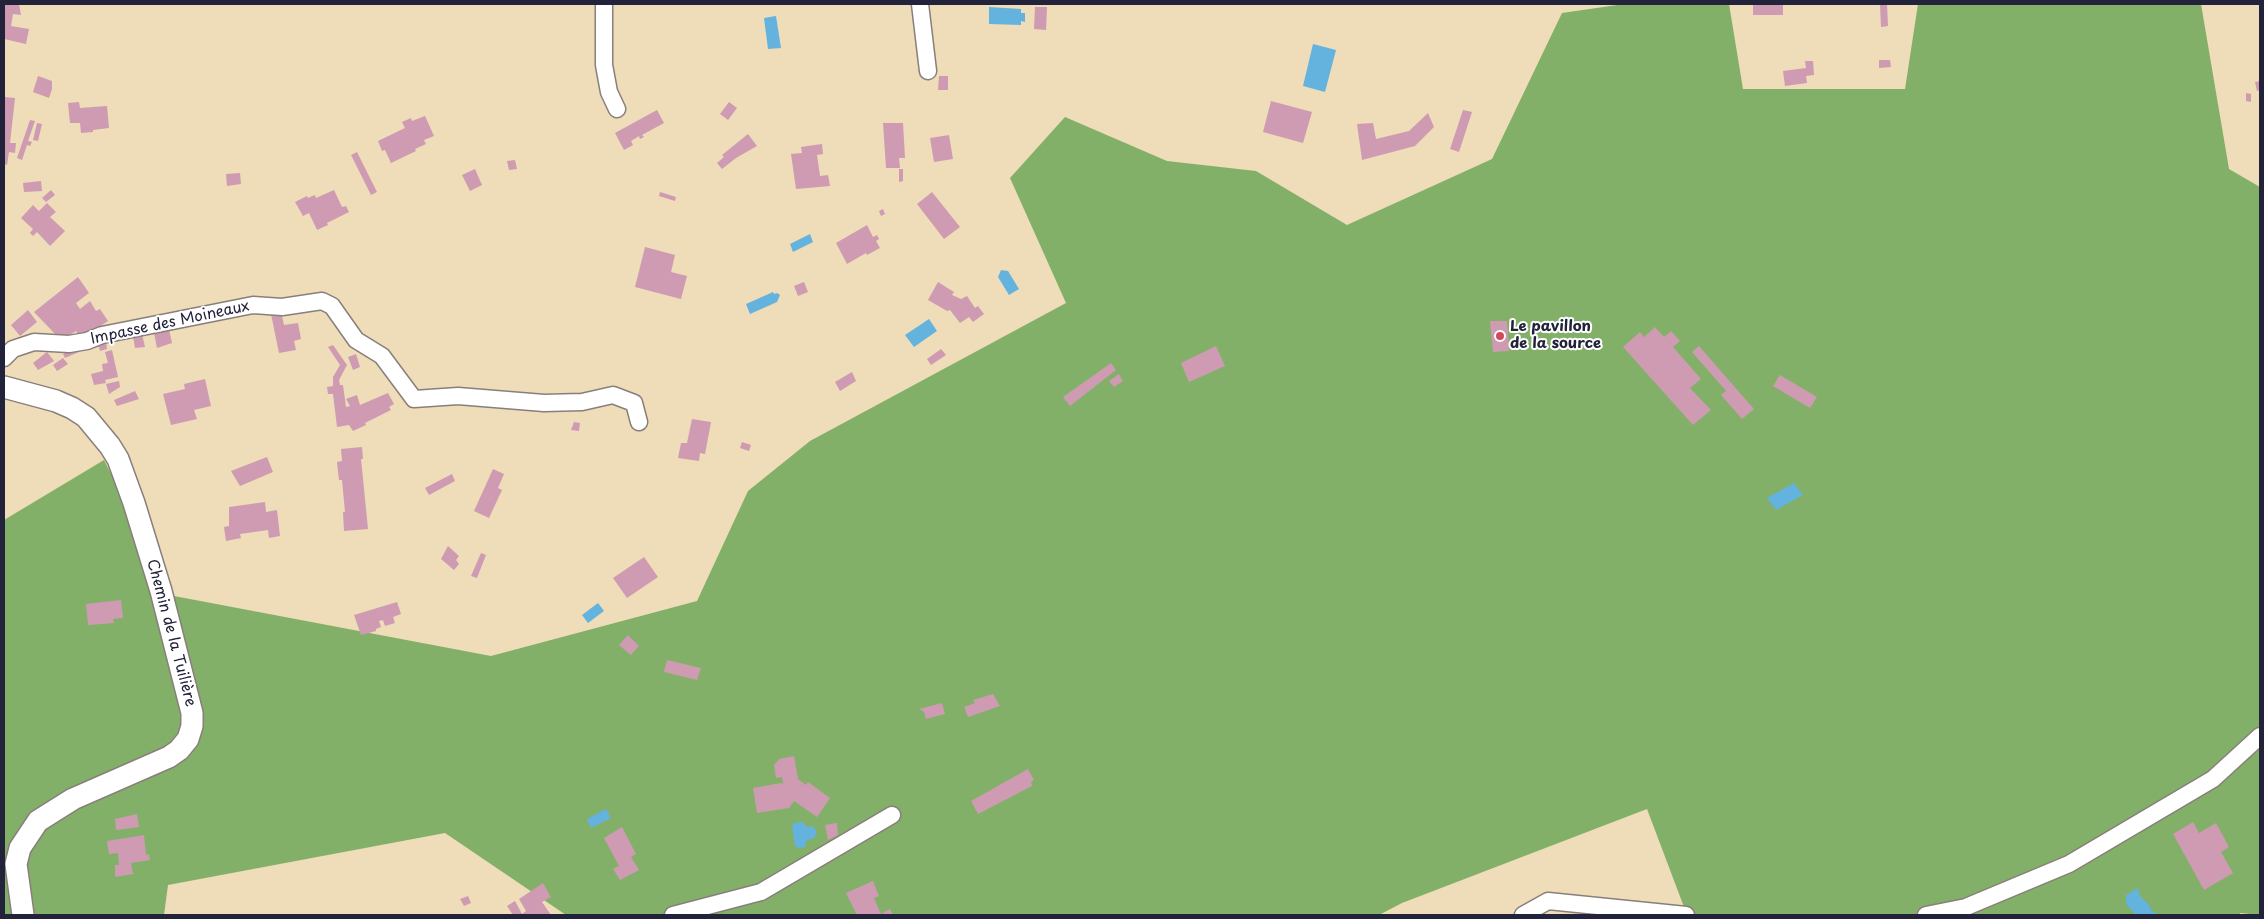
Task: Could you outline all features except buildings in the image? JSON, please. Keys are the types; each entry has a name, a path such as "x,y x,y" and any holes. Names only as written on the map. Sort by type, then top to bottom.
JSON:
{"street":[{"path":"604,4 604,65 609,92 617,109"},
{"path":"920,4 928,71"},
{"name":"Impasse des Moineaux","path":"4,358 13,349 34,342 69,344 87,341 102,335 253,305 282,307 322,301 332,306 356,340 382,356 414,399 458,396 544,403 582,402 613,395 634,403 639,422"},
{"name":"Chemin de la Tuilière","path":"4,387 56,401 72,408 86,417 100,432 114,452 134,503 145,538 192,714 192,726 188,739 169,758 73,798 38,821 20,848 16,864 23,915"},
{"path":"1926,915 1966,906 2069,864 2213,779 2260,736"},
{"path":"673,915 761,892 892,815"},
{"path":"1523,915 1548,901 1686,915"}],"green space":[{"path":"1624,4 1729,4 1743,89 1905,89 1918,4 2201,4 2229,169 2260,187 2260,915 2240,913 2240,915 1687,915 1647,809 1402,903 1379,915 566,915 445,833 168,885 164,915 4,915 4,520 104,460 174,596 491,656 697,601 748,491 810,441 1066,303 1010,178 1065,117 1167,161 1256,171 1347,225 1492,159 1562,13"}],"water":[{"path":"989,7 1021,9 1021,13 1025,13 1025,22 1021,21 1021,25 989,24"},
{"path":"776,16 781,48 768,49 764,18"},
{"path":"1313,44 1336,50 1325,92 1303,86"},
{"path":"810,234 813,242 793,252 790,244"},
{"path":"1001,270 1008,271 1019,289 1009,295 998,277"},
{"path":"773,292 780,295 777,302 750,314 746,304"},
{"path":"929,319 937,331 914,347 905,335"},
{"path":"1794,483 1803,495 1776,510 1767,498"},
{"path":"598,603 604,611 588,623 582,615"},
{"path":"606,809 611,818 591,828 587,819"},
{"path":"801,821 805,824 805,827 813,826 817,833 815,838 807,840 805,847 799,848 795,846 792,826 795,822 799,823"},
{"path":"2138,888 2140,896 2150,906 2151,911 2156,912 2155,915 2136,915 2126,904 2126,895"}],"place":[{"name":"Le pavillon de la source","path":"1500,336"}]}
